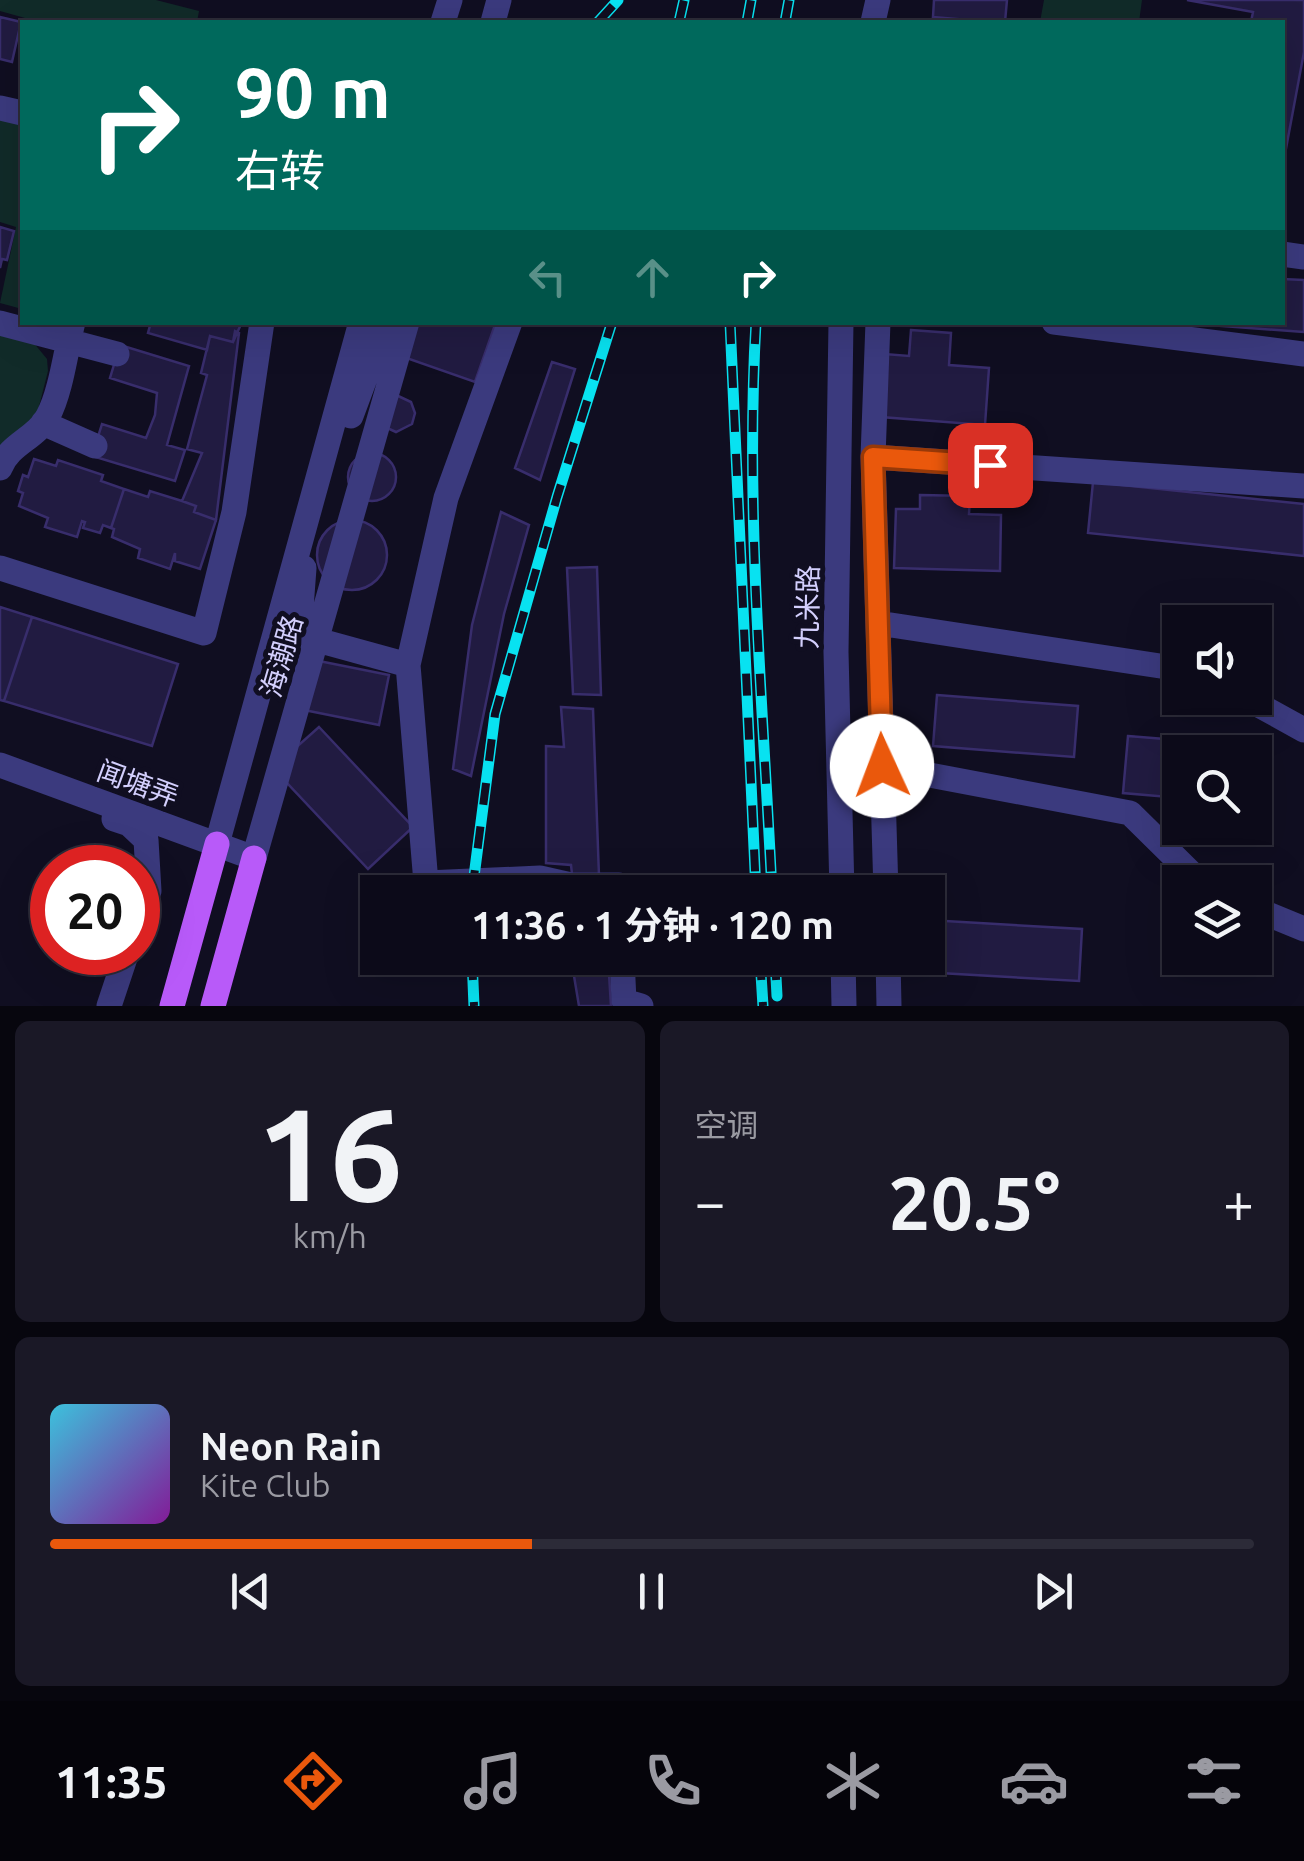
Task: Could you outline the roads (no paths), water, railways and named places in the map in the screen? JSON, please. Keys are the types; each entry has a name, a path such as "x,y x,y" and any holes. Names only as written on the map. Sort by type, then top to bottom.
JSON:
{"main road":[{"name":"海潮路","path":"172,1006 217,844"},
{"name":"海潮路","path":"214,1006 254,858"}],"street":[{"path":"0,323 71,331 117,354"},
{"path":"0,568 204,633 234,512 262,325"},
{"name":"海潮路","path":"217,844 360,325"},
{"path":"385,325 306,540 300,636 408,665"},
{"name":"海潮路","path":"254,858 406,325"},
{"path":"425,875 408,665 446,498 509,325"},
{"name":"九米路","path":"841,325 836,652 842,875"},
{"path":"878,325 873,457 885,875"},
{"path":"1077,325 1304,354"},
{"path":"0,468 10,449 49,416 71,331"},
{"path":"43,423 95,446"},
{"path":"873,457 1304,486"},
{"path":"878,624 1162,666"},
{"path":"1272,712 1304,730"},
{"name":"闻塘弄","path":"0,765 254,858"},
{"path":"882,766 1130,813 1183,865"},
{"path":"0,783 129,824 146,845"},
{"path":"1272,916 1304,929"},
{"path":"109,1006 119,975"},
{"path":"623,975 624,1001 641,1006"},
{"path":"843,975 844,1006"},
{"path":"888,975 889,1006"}],"railway":[{"path":"600,20 618,0"},
{"path":"679,20 684,0"},
{"path":"747,20 751,0"},
{"path":"785,20 789,0"},
{"path":"474,875 495,714 611,325"},
{"path":"730,325 755,875"},
{"path":"756,325 754,536 771,875"},
{"path":"473,975 474,1006"},
{"path":"761,975 763,1006"},
{"path":"776,975 777,996"}]}
